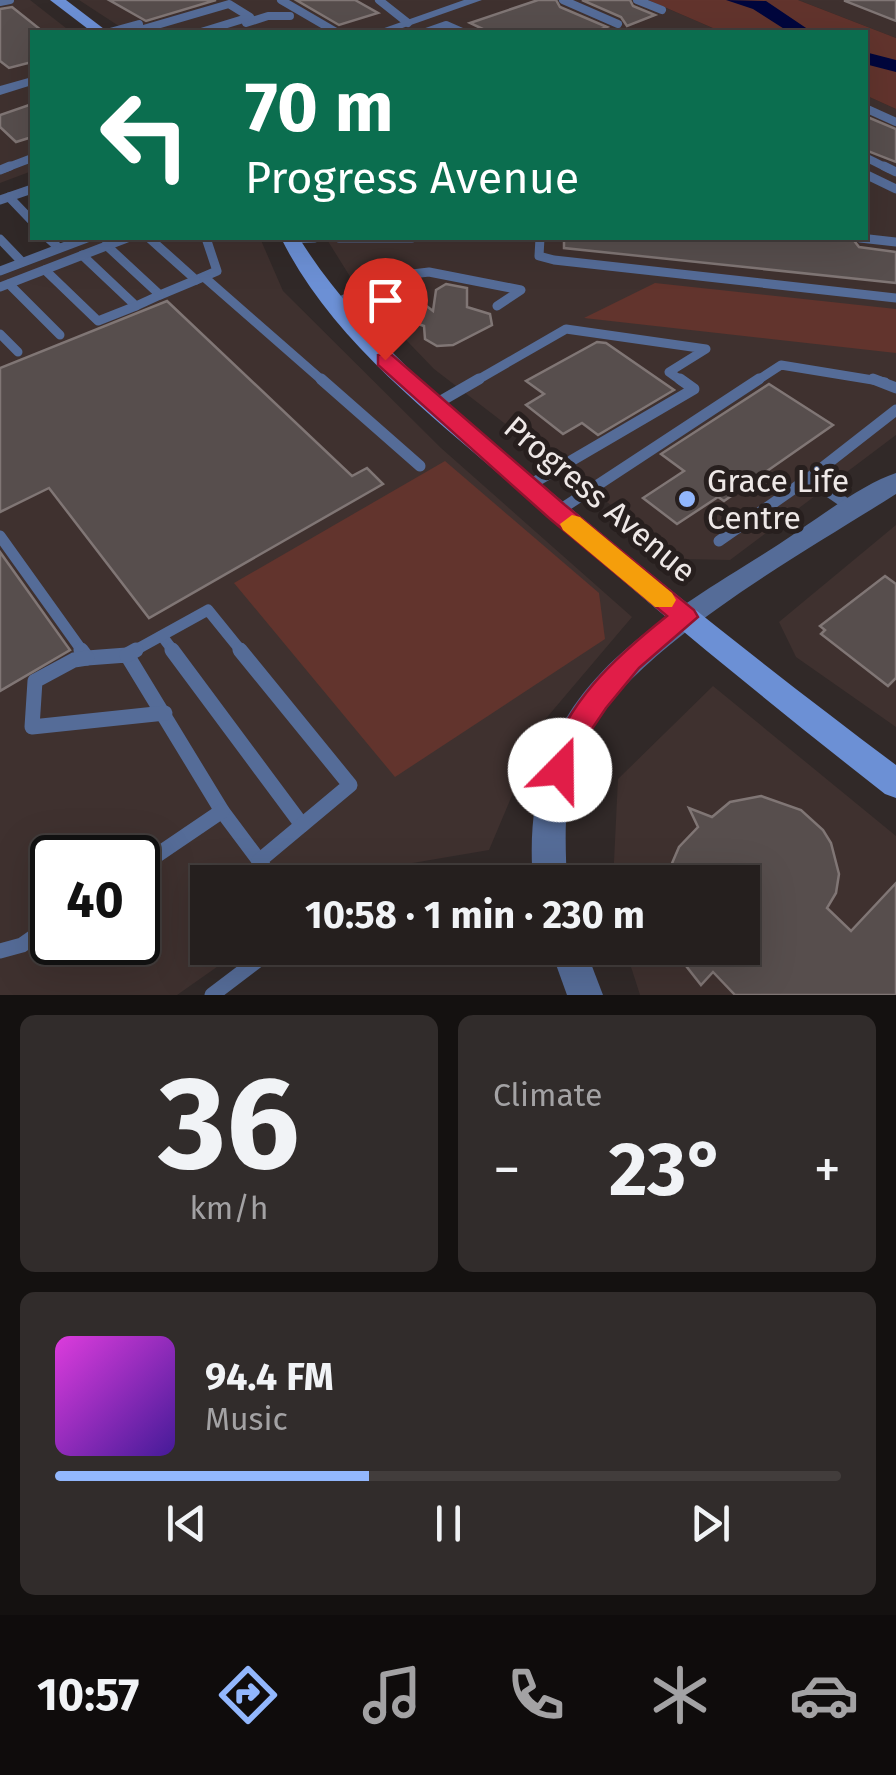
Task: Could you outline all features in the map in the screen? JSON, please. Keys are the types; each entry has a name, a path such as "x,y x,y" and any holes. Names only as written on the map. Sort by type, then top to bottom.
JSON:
{"main road":[{"path":"57,0 98,30"},
{"name":"Progress Avenue","path":"291,240 332,304 361,338 434,405 726,654 896,784"}],"street":[{"path":"386,30 476,0"},
{"path":"0,91 30,82"},
{"path":"550,865 552,800 568,741 630,660 685,617 896,482"},
{"path":"574,965 585,995"}],"lane":[{"path":"0,2 10,0"},
{"path":"117,30 226,0"},
{"path":"281,0 333,30"},
{"path":"379,0 408,23"},
{"path":"563,0 618,24"},
{"path":"638,0 662,10"},
{"path":"142,30 229,4 250,18 208,30"},
{"path":"220,30 268,16 290,16"},
{"path":"428,16 457,30"},
{"path":"432,30 446,25"},
{"path":"868,109 896,122"},
{"path":"0,170 30,159"},
{"path":"868,159 896,172"},
{"path":"868,176 896,190"},
{"path":"4,199 30,190"},
{"path":"4,199 30,219"},
{"path":"0,239 22,262"},
{"path":"868,239 896,242"},
{"path":"50,240 59,248"},
{"path":"0,271 81,240"},
{"path":"60,336 4,286 122,240"},
{"path":"152,240 420,466"},
{"path":"45,270 98,322 217,272 207,240"},
{"path":"539,240 536,247 539,256 554,260 896,298"},
{"path":"106,246 160,295"},
{"path":"82,255 136,306"},
{"path":"332,304 395,276 428,272 521,290 497,306"},
{"path":"434,405 566,329 706,349 670,372 694,389 528,486"},
{"path":"0,334 18,352"},
{"path":"557,512 781,365 884,381 896,388"},
{"path":"720,540 809,478 896,410"},
{"path":"809,478 854,509"},
{"path":"0,536 87,658"},
{"path":"165,714 32,727 34,682 74,660 127,655 208,610 350,785 259,862"},
{"path":"162,636 302,825"},
{"path":"127,655 222,811 261,865"},
{"path":"160,853 222,811"},
{"path":"0,951 30,939"},
{"path":"212,995 252,965"}],"shaded area":[{"path":"0,0 30,0 68,30 30,30 30,172 0,183"},
{"path":"79,0 648,0 717,30 125,30"},
{"path":"648,0 798,0 896,38 896,109 868,96 868,30 717,30"},
{"path":"798,0 896,0 896,38"},
{"path":"868,96 896,109 896,435 730,560 681,559 434,369 359,291 327,240 868,240"},
{"path":"94,240 261,240 283,291 441,448 632,617 543,722 489,850 401,865 190,865 190,965 220,965 177,995 0,995 0,276"},
{"path":"655,283 896,309 896,353 584,318"},
{"path":"445,461 599,593 605,639 395,777 234,583"},
{"path":"896,525 896,727 796,657 779,622"},
{"path":"713,686 896,836 896,995 640,995 630,965 760,965 760,865 614,865 618,779"}],"building":[{"path":"109,0 216,0 146,21"},
{"path":"296,0 355,0 378,13 339,25"},
{"path":"538,0 556,0 560,7 607,27 485,30 470,23"},
{"path":"582,0 630,0 633,6 655,15 627,26 621,17"},
{"path":"845,0 896,0 896,21 845,1"},
{"path":"12,7 41,30 30,30 30,63 9,68 0,61 0,9"},
{"path":"30,105 30,138 16,142 0,127 0,115"},
{"path":"868,117 896,129 896,162 868,151"},
{"path":"564,240 854,240 859,247 896,252 896,283 564,248"},
{"path":"446,284 467,288 467,307 490,314 492,325 453,345 437,346 425,339 424,326 375,309 381,293 392,288 407,291 433,311 436,290"},
{"path":"167,301 352,476 367,468 383,484 149,618 49,488 0,512 0,368"},
{"path":"597,342 606,343 674,390 598,435 582,423 563,434 526,405 544,394 526,381"},
{"path":"769,384 833,425 724,501 718,497 677,524 643,498 684,471 661,454"},
{"path":"0,552 70,650 0,691"},
{"path":"885,576 896,584 896,678 888,686 821,634 825,630 820,626"},
{"path":"761,796 801,810 823,830 831,843 839,874 836,893 827,908 851,931 896,883 896,995 735,995 713,972 701,985 685,965 760,965 760,865 671,865 679,847 698,827 689,808 712,817 730,802"}],"waterway":[{"path":"736,0 759,5 799,30"},
{"path":"868,59 896,66"}],"slow traffic":[{"path":"572,524 664,600"}],"place":[{"name":"Grace Life Centre","path":"687,499"}],"route":[{"path":"385,360 557,512 685,617 630,660 596,700 568,741 560,770"}]}
